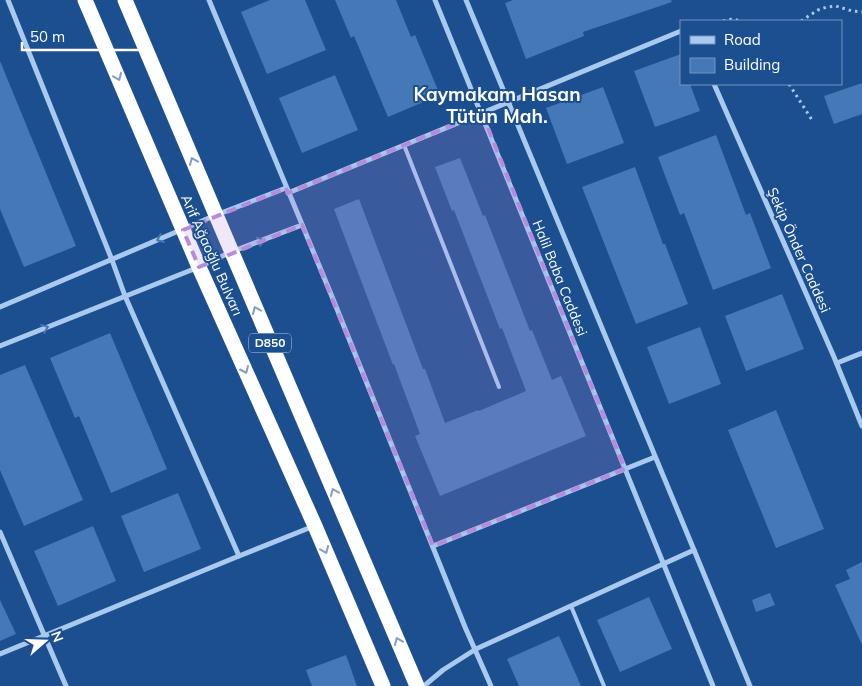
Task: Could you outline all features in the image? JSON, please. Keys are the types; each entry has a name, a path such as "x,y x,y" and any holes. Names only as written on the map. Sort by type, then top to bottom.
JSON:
{"highway":[{"name":"Arif Ağaoğlu Bulvarı","path":"85,0 182,230 315,526 383,686"},
{"name":"Arif Ağaoğlu Bulvarı","path":"125,0 417,686"}],"street":[{"path":"8,0 125,296 238,556"},
{"path":"209,0 491,686"},
{"name":"Halil Baba Caddesi","path":"435,0 713,686"},
{"path":"466,0 750,686"},
{"path":"0,307 216,215 287,191 404,145 680,31"},
{"name":"Şekip Önder Caddesi","path":"714,85 837,363 862,426"},
{"path":"0,346 302,225"},
{"path":"837,363 862,353"},
{"path":"432,546 655,457"},
{"path":"0,654 315,526"},
{"path":"0,532 66,686"},
{"path":"424,686 443,670 476,650 694,550"}],"lane":[{"path":"404,145 499,387"},
{"path":"571,606 604,686"}],"path":[{"path":"803,20 818,10 827,7 836,6 844,10 862,12"},
{"path":"790,85 812,120"}],"highlighted area":[{"path":"482,113 625,469 433,546 302,225 199,267 183,230 286,188 288,193"}],"building":[{"path":"270,0 305,0 326,50 267,74 241,12"},
{"path":"335,0 396,0 411,37 415,35 440,95 388,117 354,36 351,38"},
{"path":"513,0 671,0 672,2 583,32 584,36 526,59 505,3"},
{"path":"680,54 680,85 690,85 700,111 655,127 634,71"},
{"path":"0,61 76,246 24,267 0,209"},
{"path":"335,75 358,130 302,153 279,98"},
{"path":"862,83 862,114 834,124 824,96"},
{"path":"603,87 624,143 567,164 546,108"},
{"path":"716,135 746,215 750,213 771,268 713,290 684,213 680,215 658,157"},
{"path":"460,158 483,216 485,215 530,331 532,330 552,380 561,376 586,436 440,496 415,436 420,434 334,209 359,199 445,423 479,411 526,391 435,167"},
{"path":"635,167 663,244 665,244 688,304 636,324 582,187"},
{"path":"782,294 804,349 746,371 725,316"},
{"path":"700,327 721,384 669,404 647,347"},
{"path":"110,333 167,469 111,493 79,416 75,418 50,358"},
{"path":"25,365 83,500 24,526 0,470 0,375"},
{"path":"776,410 824,529 776,548 728,430"},
{"path":"178,493 201,549 144,572 121,516"},
{"path":"93,526 116,581 58,606 34,551"},
{"path":"862,562 862,645 835,585 850,579 846,570"},
{"path":"770,593 775,605 756,612 752,600"},
{"path":"649,597 672,649 620,672 597,620"},
{"path":"0,600 16,634 0,641"},
{"path":"559,636 581,686 519,686 507,659"},
{"path":"346,655 357,686 312,686 306,670"}],"district":[{"name":"Kaymakam Hasan Tütün Mah.","path":"497,105"}]}
